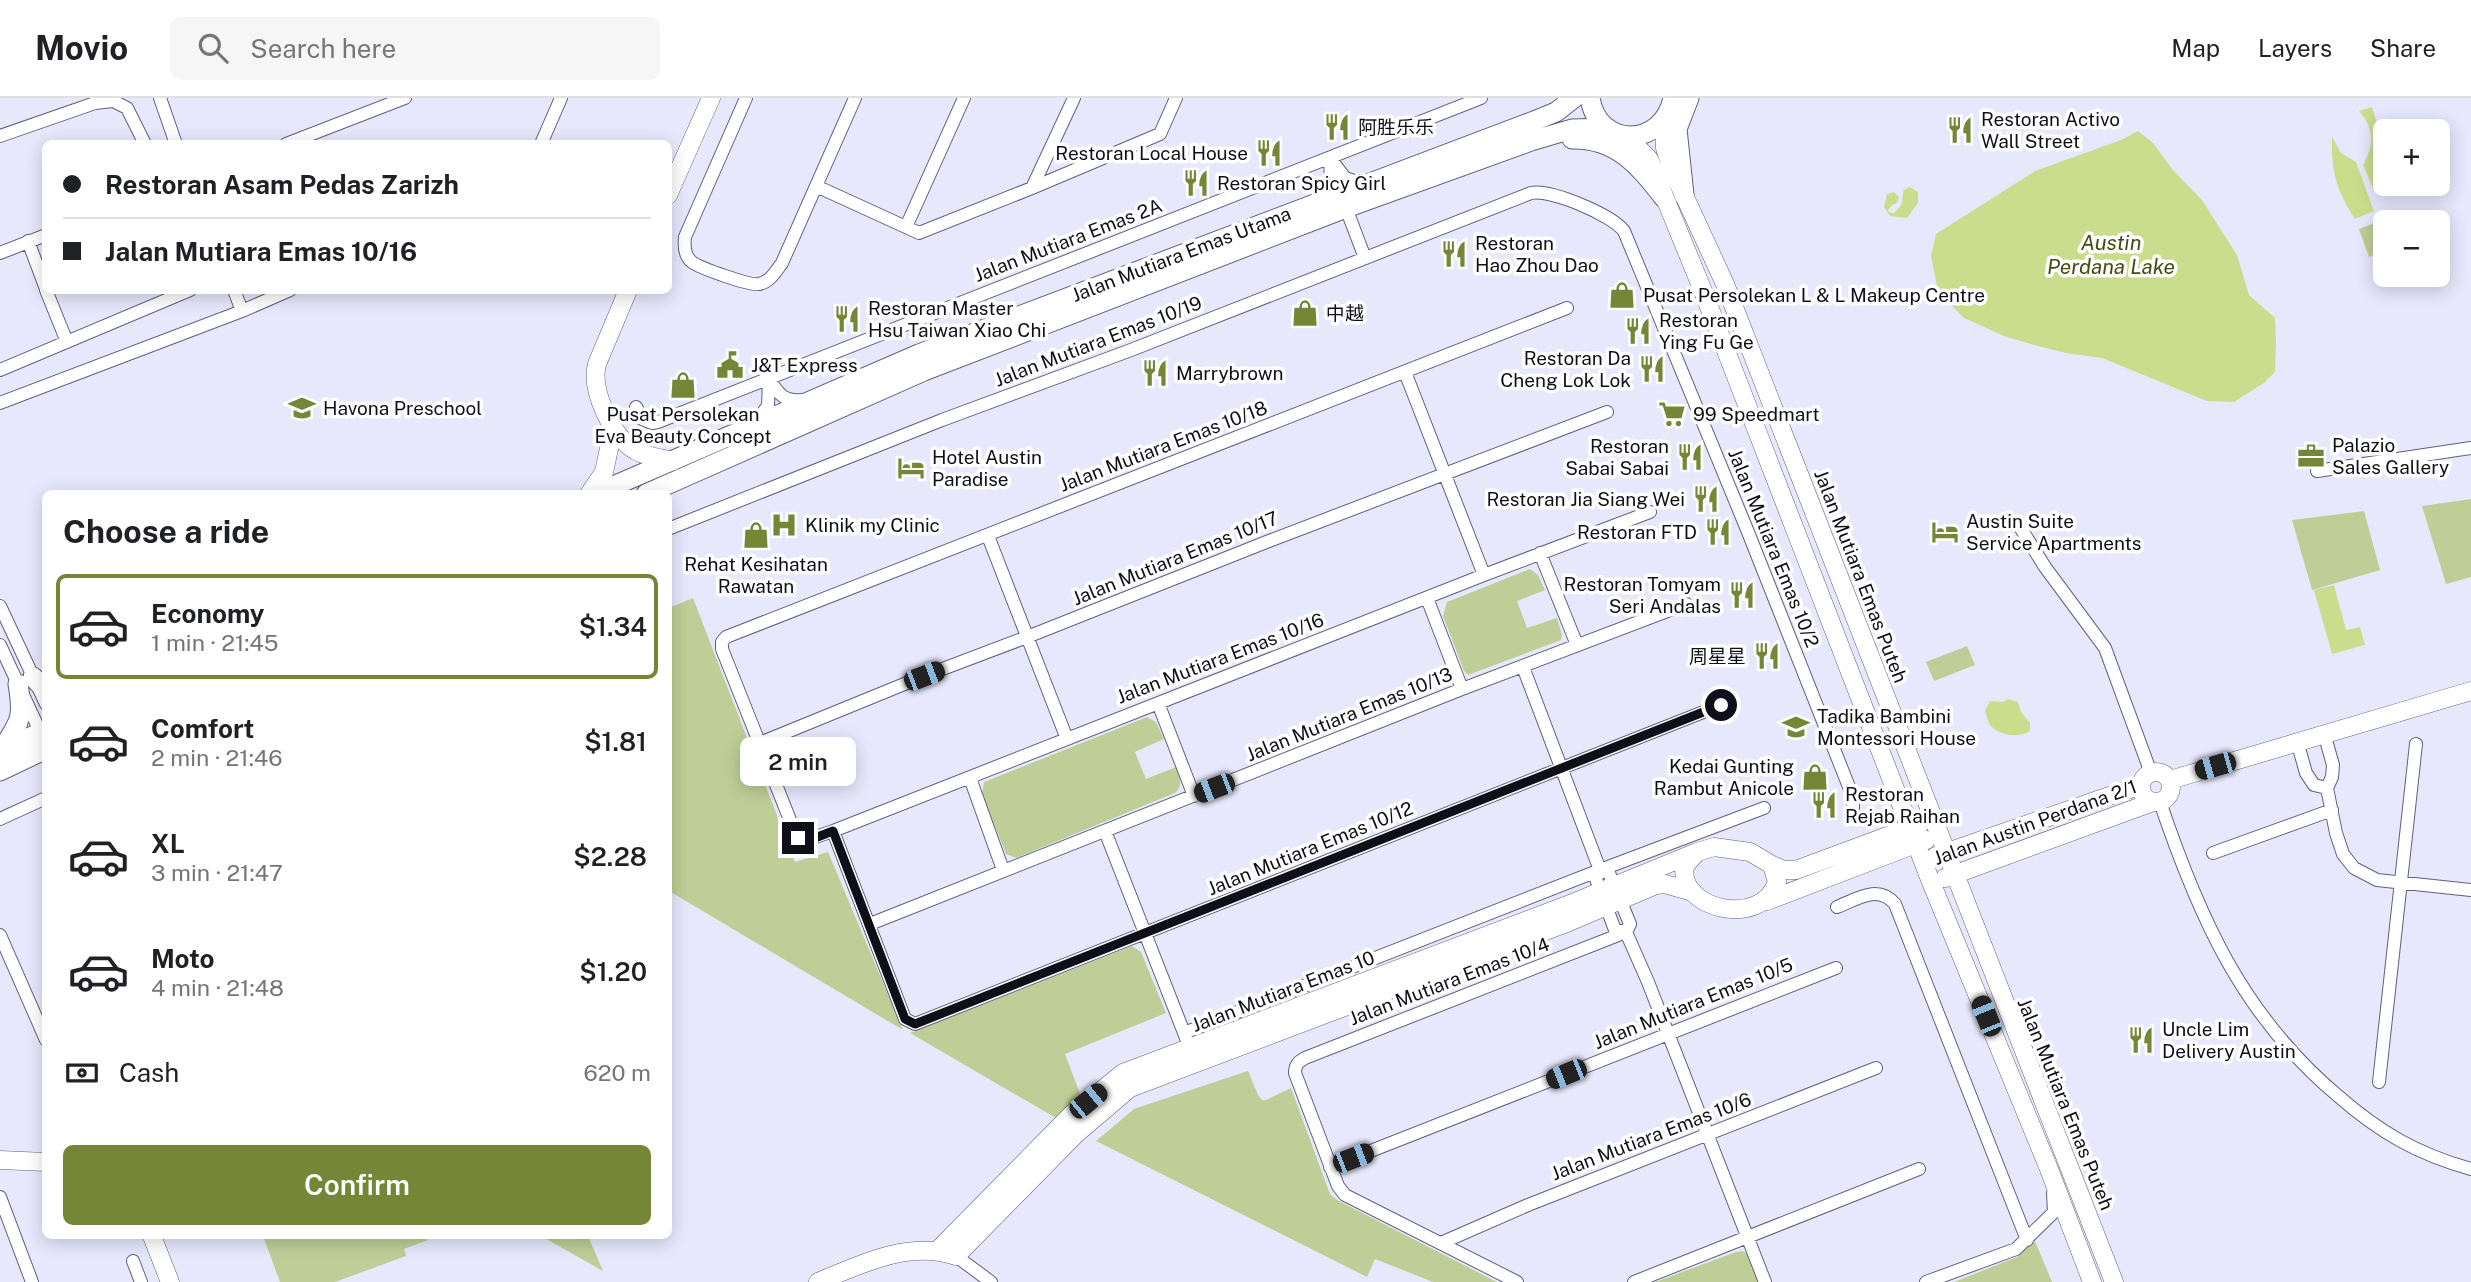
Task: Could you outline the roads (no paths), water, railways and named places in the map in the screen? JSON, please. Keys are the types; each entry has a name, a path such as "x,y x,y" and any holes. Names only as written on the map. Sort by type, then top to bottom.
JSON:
{"main road":[{"path":"1536,130 1550,98"},
{"name":"Jalan Mutiara Emas Utama","path":"655,490 924,371 1346,208 1536,130 1574,98"},
{"path":"1590,98 1593,111 1606,128"},
{"path":"1536,130 1606,128 1626,136 1647,133 1664,120 1677,98"},
{"path":"1677,98 1677,129 1684,195"},
{"path":"1536,130 1609,146 1639,165 1664,198"},
{"name":"Jalan Mutiara Emas Utama","path":"604,490 919,354 1363,184 1536,130"},
{"path":"0,751 20,717 32,684"},
{"path":"0,751 42,740"},
{"path":"0,771 42,740"}],"street":[{"path":"160,98 175,140"},
{"path":"296,140 405,98"},
{"path":"543,140 561,98"},
{"path":"672,186 711,98"},
{"path":"747,98 685,237 684,251 691,261 749,285 770,279 782,262 855,98"},
{"path":"906,227 964,98"},
{"path":"1032,188 1074,98"},
{"path":"816,187 919,233 1160,134 1176,98"},
{"name":"Jalan Mutiara Emas 2A","path":"636,407 642,419 658,422 1481,98"},
{"path":"0,136 95,103 113,101 127,108 143,140"},
{"name":"Jalan Mutiara Emas Puteh","path":"1664,120 1665,148 1725,284 2114,1282"},
{"path":"1626,136 1649,159 1703,291 1931,882 2049,1169 2092,1282"},
{"path":"1330,158 1345,178 1363,184"},
{"path":"1322,201 1331,184 1330,158"},
{"name":"Jalan Mutiara Emas 10/19","path":"672,527 942,420 1131,350 1541,191"},
{"name":"Jalan Mutiara Emas 10/2","path":"1541,191 1610,218 1624,231 1853,797 1853,812"},
{"path":"1346,208 1365,258"},
{"path":"0,253 42,236"},
{"path":"28,241 42,279"},
{"path":"48,294 67,342"},
{"path":"0,370 181,294"},
{"path":"236,294 242,311"},
{"path":"0,403 281,294"},
{"path":"626,294 595,372 597,388 613,430 636,451 673,461"},
{"name":"Jalan Mutiara Emas 10/18","path":"760,743 722,649 724,639 734,633 1567,308"},
{"path":"1405,372 1484,575"},
{"path":"769,379 779,395 788,400 817,399"},
{"path":"747,429 768,406 769,379"},
{"name":"Jalan Mutiara Emas 10/17","path":"760,743 924,676 1607,412"},
{"path":"1758,435 1780,425"},
{"path":"592,490 604,472 613,430"},
{"path":"2317,471 2471,448"},
{"name":"Jalan Mutiara Emas 10/16","path":"760,743 796,835 804,841 1650,512"},
{"path":"2020,527 2031,547 2105,648 2146,779 2143,794 2156,802 2207,920 2240,984 2273,1032 2322,1084 2363,1118 2416,1150 2471,1170"},
{"path":"988,536 1067,739"},
{"path":"1540,554 1577,645"},
{"path":"1427,598 1462,690"},
{"name":"Jalan Mutiara Emas 10/13","path":"870,924 1686,604"},
{"path":"0,606 32,684 42,730"},
{"path":"0,645 32,684"},
{"path":"1522,667 1600,870 1596,879 1630,924 1626,932 1765,1282"},
{"path":"2170,780 2471,691"},
{"path":"1158,703 1194,796"},
{"name":"Jalan Mutiara Emas 10/12","path":"870,924 905,1019 912,1024 1721,705"},
{"path":"2323,733 2333,765 2327,788 2340,846 2354,868 2378,880 2471,890"},
{"path":"2297,741 2306,773 2314,785 2327,788"},
{"path":"2379,1082 2416,744"},
{"path":"2146,779 2163,774 2170,780 2170,793 2156,802"},
{"path":"970,778 1003,870"},
{"name":"Jalan Austin Perdana 2/1","path":"1923,860 1939,836 1972,844 2146,779"},
{"path":"1893,843 1898,819 1896,792"},
{"path":"0,819 42,800"},
{"name":"Jalan Austin Perdana 2/1","path":"1931,882 2156,802"},
{"path":"1209,1041 1600,870 1764,808"},
{"path":"2213,853 2332,810"},
{"path":"833,831 870,924"},
{"path":"1105,831 1190,1048"},
{"path":"1798,879 1750,852 1734,848 1714,847 1697,852 1686,863 1684,871 1686,883 1693,892 1714,905 1738,910 1758,906 1798,879 1913,835 1939,836"},
{"path":"1893,843 1911,858 1931,882"},
{"name":"Jalan Mutiara Emas 10","path":"1610,896 1697,852"},
{"path":"1767,901 1777,882 1772,865"},
{"path":"1969,913 1970,886 1983,865"},
{"name":"Jalan Mutiara Emas 10","path":"937,1251 1071,1115 1123,1073 1610,896 1665,884 1693,892"},
{"path":"1837,907 1873,892 1888,897 1895,904 2027,1240"},
{"name":"Jalan Mutiara Emas 10/4","path":"1331,1167 1295,1073 1297,1063 1626,932"},
{"path":"0,935 42,1031"},
{"name":"Jalan Mutiara Emas 10/5","path":"1331,1167 1836,968"},
{"name":"Jalan Mutiara Emas 10","path":"956,1256 1076,1134 1130,1088 1190,1048"},
{"name":"Jalan Mutiara Emas 10/6","path":"1441,1243 1528,1205 1876,1068"},
{"path":"0,1160 42,1162"},
{"path":"1331,1167 1339,1189 1345,1195 1517,1282"},
{"path":"1634,1282 1919,1169"},
{"path":"1926,1282 2016,1249 2027,1240 2054,1212 2049,1169"},
{"path":"0,1197 32,1282"},
{"path":"153,1239 170,1282"},
{"path":"818,1282 886,1256 937,1251 956,1256 992,1282"},
{"path":"133,1261 141,1282"}],"water":[{"path":"2372,107 2376,119 2373,119 2373,188 2363,165 2371,144 2370,131 2359,111"},
{"name":"Austin Perdana Lake","path":"2138,131 2153,143 2173,170 2202,200 2237,255 2249,295 2275,318 2275,372 2264,383 2234,402 2207,401 2102,358 2066,353 2004,336 1964,318 1938,292 1931,256 1936,234 2035,171 2121,140"},
{"path":"2332,137 2341,153 2356,162 2373,211 2355,219 2343,199 2332,160"},
{"path":"1910,187 1918,192 1918,203 1907,218 1890,216 1884,207 1887,194 1894,192 1899,197 1897,203 1888,210 1894,213 1901,204 1904,190"},
{"path":"2334,585 2346,630 2360,627 2365,645 2332,654 2314,590"},
{"path":"2008,699 2018,702 2021,712 2030,723 2030,731 2011,735 1991,726 1985,711 1990,701 2003,702"}],"place":[{"name":"阿胜乐乐","path":"1337,127"},
{"name":"Restoran Activo Wall Street","path":"1960,130"},
{"name":"Restoran Local House","path":"1269,153"},
{"name":"Restoran Spicy Girl","path":"1196,183"},
{"name":"Restoran Hao Zhou Dao","path":"1454,254"},
{"name":"Pusat Persolekan L & L Makeup Centre","path":"1622,295"},
{"name":"中越","path":"1305,313"},
{"name":"Restoran Master Hsu Taiwan Xiao Chi","path":"847,319"},
{"name":"Restoran Ying Fu Ge","path":"1638,331"},
{"name":"J&T Express","path":"730,365"},
{"name":"Restoran Da Cheng Lok Lok","path":"1652,369"},
{"name":"Marrybrown","path":"1155,373"},
{"name":"Pusat Persolekan Eva Beauty Concept","path":"683,385"},
{"name":"Havona Preschool","path":"302,408"},
{"name":"99 Speedmart","path":"1672,414"},
{"name":"Palazio Sales Gallery","path":"2311,456"},
{"name":"Restoran Sabai Sabai","path":"1690,457"},
{"name":"Hotel Austin Paradise","path":"911,468"},
{"name":"Restoran Jia Siang Wei","path":"1706,499"},
{"name":"Klinik my Clinic","path":"784,525"},
{"name":"Restoran FTD","path":"1718,532"},
{"name":"Austin Suite Service Apartments","path":"1945,532"},
{"name":"Rehat Kesihatan Rawatan","path":"756,535"},
{"name":"Restoran Tomyam Seri Andalas","path":"1742,595"},
{"name":"周星星","path":"1767,656"},
{"name":"Tadika Bambini Montessori House","path":"1796,727"},
{"name":"Kedai Gunting Rambut Anicole","path":"1815,777"},
{"name":"Restoran Rejab Raihan","path":"1824,805"},
{"name":"Uncle Lim Delivery Austin","path":"2141,1040"}]}
